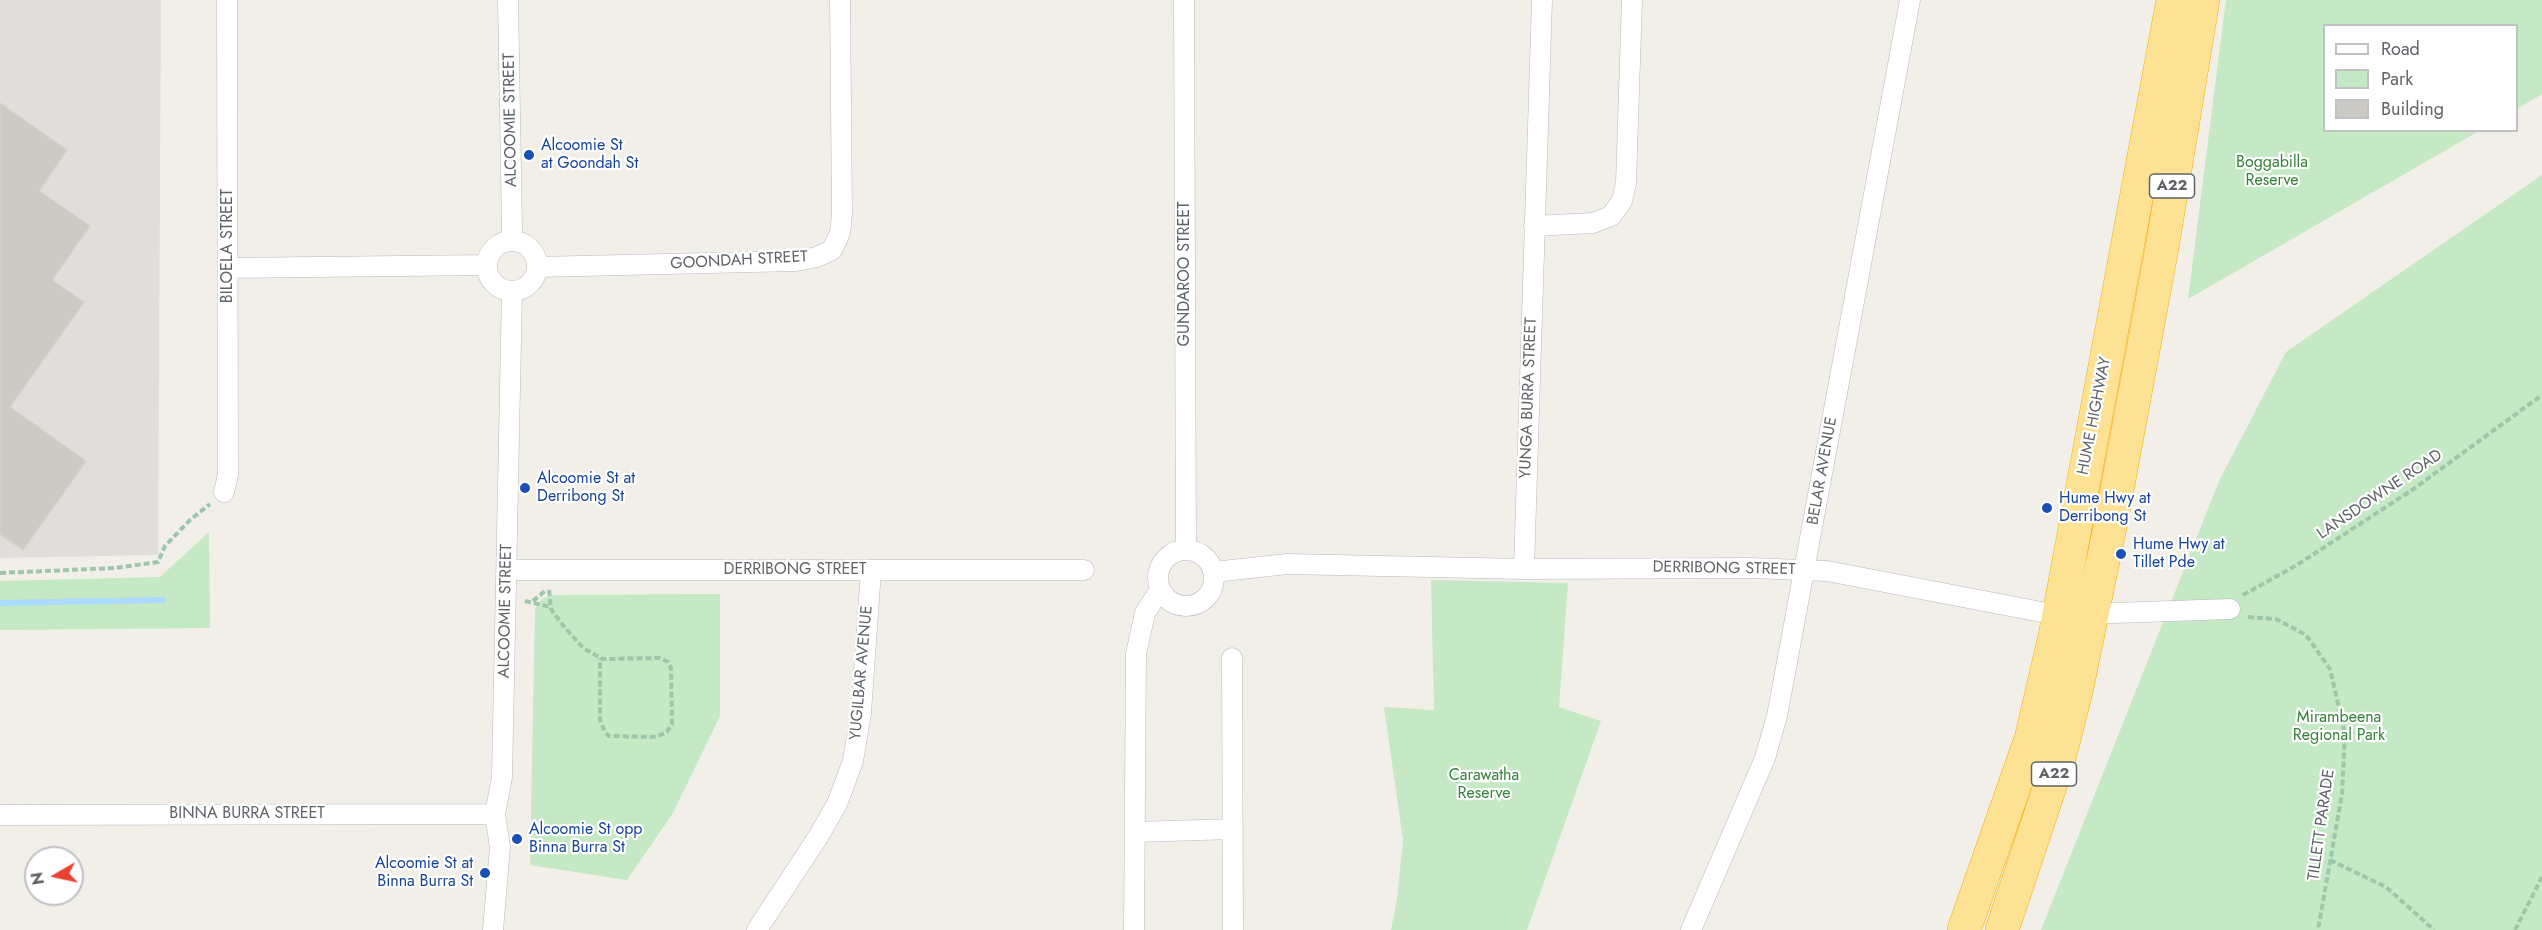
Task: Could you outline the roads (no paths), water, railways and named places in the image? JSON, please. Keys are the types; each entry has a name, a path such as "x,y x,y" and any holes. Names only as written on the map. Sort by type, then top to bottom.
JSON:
{"highway":[{"name":"HUME HIGHWAY","path":"1964,930 2031,739 2055,636 2057,615 2173,0"},
{"name":"HUME HIGHWAY","path":"2002,930 2058,762 2077,687 2112,517 2162,248 2203,0"}],"street":[{"name":"BILOELA STREET","path":"224,492 228,475 227,0"},
{"name":"ALCOOMIE STREET","path":"508,0 511,240"},
{"name":"GOONDAH STREET","path":"537,267 796,261 817,257 832,250 840,233 842,214 840,0"},
{"name":"GUNDAROO STREET","path":"1184,0 1186,549"},
{"name":"YUNGA BURRA STREET","path":"1524,569 1542,0"},
{"path":"1534,226 1593,223 1611,216 1622,201 1626,183 1632,0"},
{"name":"BELAR AVENUE","path":"1691,930 1765,758 1777,716 1911,0"},
{"path":"511,240 526,245 536,259 537,267 535,275 526,286 512,291 497,286 488,273 487,265 488,257 497,245 511,240"},
{"path":"228,268 487,265"},
{"name":"ALCOOMIE STREET","path":"493,930 500,847 495,814 502,777 512,291"},
{"path":"1186,549 1204,555 1214,572 1212,590 1199,603 1191,606 1173,603 1160,590 1158,581 1162,563 1168,555 1186,549"},
{"name":"DERRIBONG STREET","path":"1214,572 1287,564 1524,569 1751,568 1844,574 2057,615 2230,609"},
{"name":"DERRIBONG STREET","path":"507,570 1084,570"},
{"name":"YUGILBAR AVENUE","path":"757,930 837,804 853,761 861,713 871,570"},
{"path":"1134,930 1136,654 1145,614 1160,590"},
{"path":"1233,658 1233,930"},
{"name":"BINNA BURRA STREET","path":"0,815 495,814"},
{"path":"1135,832 1233,829"}],"waterway":[{"path":"0,603 163,600"}],"place":[{"name":"Alcoomie St at Goondah St","path":"529,155"},
{"name":"Alcoomie St at Derribong St","path":"525,488"},
{"name":"Hume Hwy at Derribong St","path":"2047,508"},
{"name":"Hume Hwy at Tillet Pde","path":"2121,554"},
{"name":"Alcoomie St opp Binna Burra St","path":"517,839"},
{"name":"Alcoomie St at Binna Burra St","path":"485,873"}],"park label":[{"name":"Boggabilla Reserve","path":"2272,172"},
{"name":"Mirambeena Regional Park","path":"2339,727"},
{"name":"Carawatha Reserve","path":"1484,785"}]}
